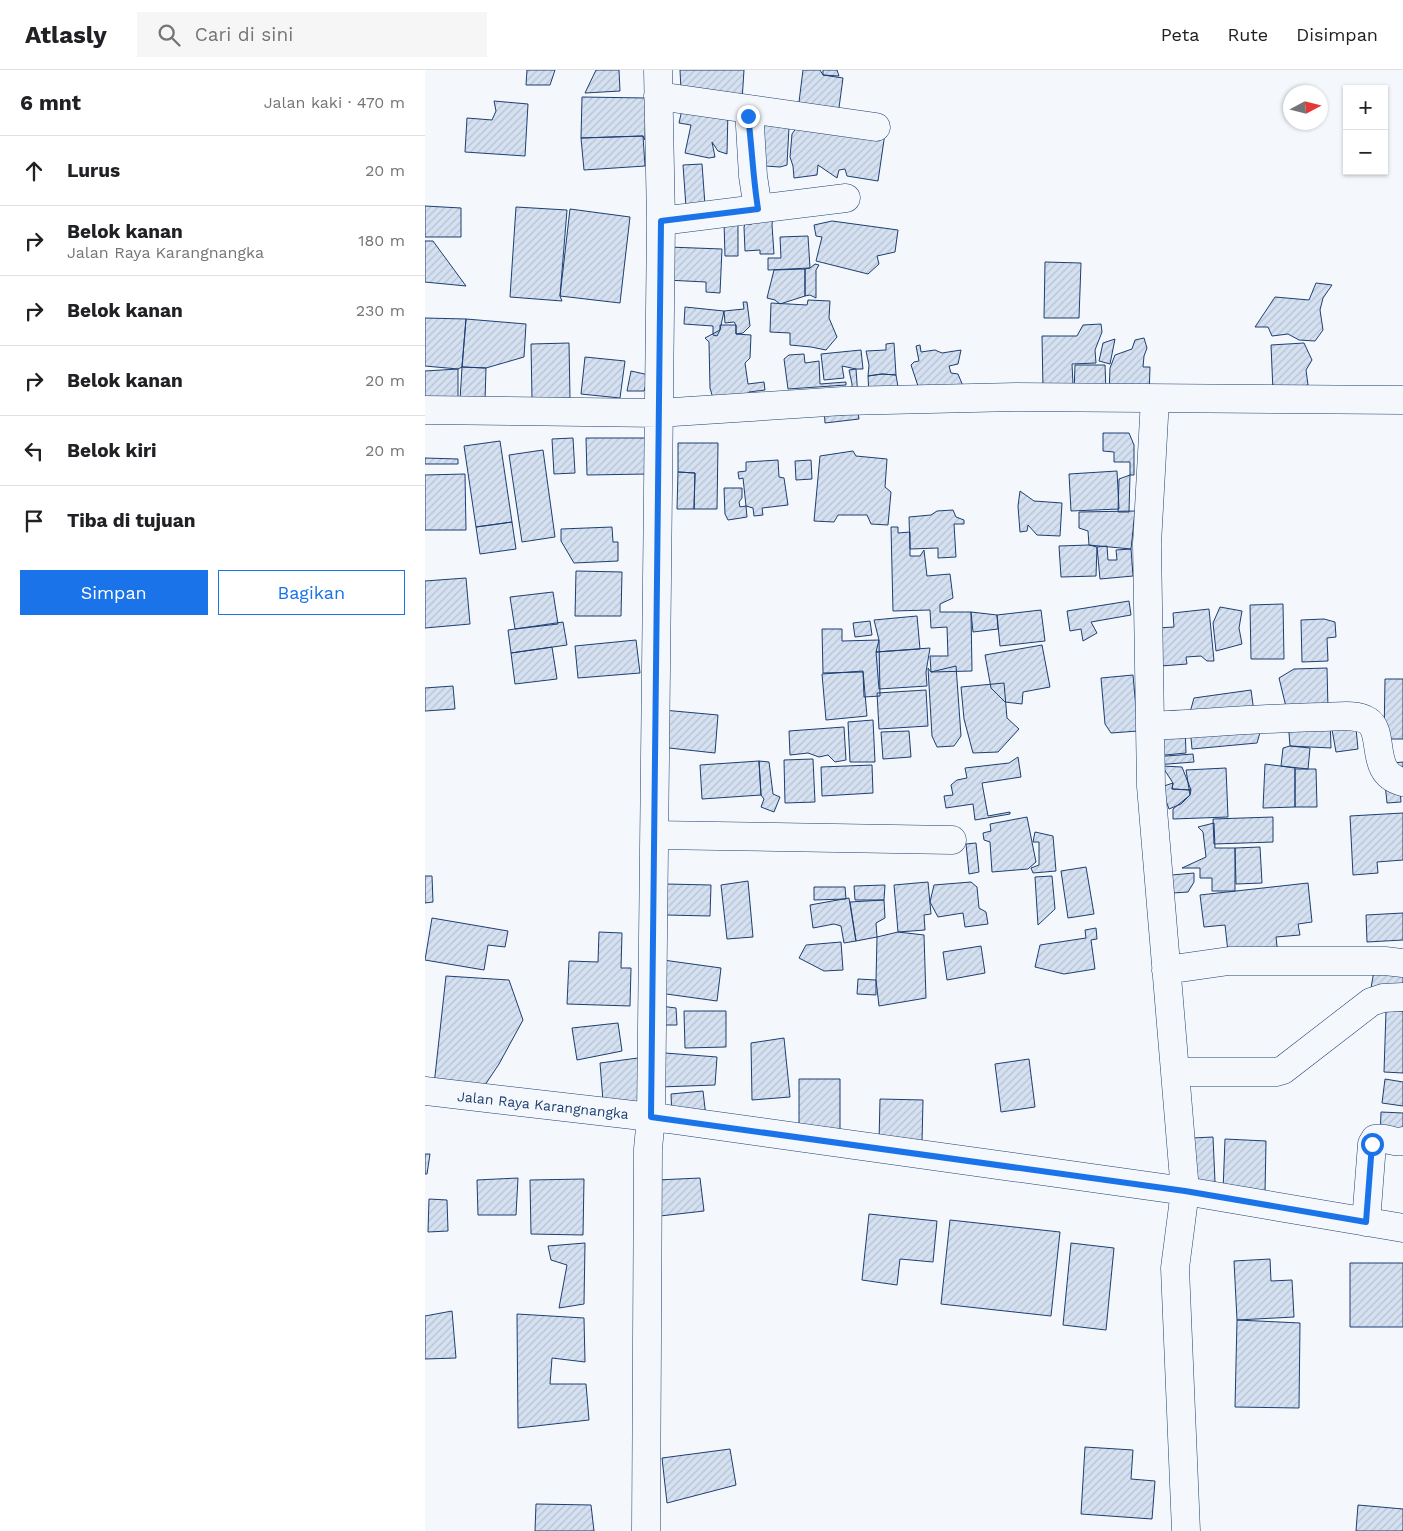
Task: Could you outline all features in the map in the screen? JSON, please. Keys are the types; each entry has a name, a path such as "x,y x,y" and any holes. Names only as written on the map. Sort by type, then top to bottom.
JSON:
{"street":[{"path":"646,1531 648,1149 651,1117 655,835 661,221 658,83 749,109 876,127"},
{"path":"749,109 753,176 758,209"},
{"path":"661,221 846,198"},
{"path":"425,410 658,413 843,401 1017,398 1403,400"},
{"path":"1155,398 1147,544 1151,786 1185,1191 1175,1268 1186,1531"},
{"path":"1150,726 1353,716 1368,721 1374,728 1383,769 1393,780 1403,782"},
{"path":"655,835 952,840"},
{"path":"1166,970 1229,961 1385,961 1403,963"},
{"path":"1176,1072 1276,1072 1283,1070 1371,1002 1383,998 1403,997"},
{"name":"Jalan Raya Karangnangka","path":"425,1091 651,1117 1185,1191 1403,1228"},
{"path":"1366,1222 1372,1144 1375,1139 1380,1137 1399,1142 1403,1141"}],"building":[{"path":"527,70 555,70 550,85 526,85"},
{"path":"596,70 619,70 620,91 585,93"},
{"path":"680,70 744,70 742,101 681,90"},
{"path":"803,70 820,70 823,75 843,78 838,115 798,110"},
{"path":"823,70 837,70 839,76 823,75"},
{"path":"582,97 646,98 645,140 643,136 581,138"},
{"path":"494,101 528,104 525,156 465,152 467,118 492,120 496,111"},
{"path":"683,105 728,109 727,154 718,151 712,142 715,157 709,158 685,153 691,125 679,123"},
{"path":"799,124 885,133 878,181 847,176 845,169 839,170 837,178 818,165 817,175 794,178 790,157 792,134"},
{"path":"761,125 789,127 787,165 780,167 765,166"},
{"path":"643,136 645,166 584,170 581,138"},
{"path":"702,164 705,205 686,207 683,165"},
{"path":"425,206 461,208 461,237 425,237"},
{"path":"516,207 567,210 560,296 562,301 510,297"},
{"path":"570,209 630,217 620,303 560,296"},
{"path":"773,215 774,254 760,254 760,250 745,251 745,224 752,224 753,218"},
{"path":"738,221 738,256 725,256 724,222"},
{"path":"832,221 898,230 895,252 877,256 879,264 868,274 816,261 822,237 816,236 814,225"},
{"path":"808,236 810,268 768,270 768,258 781,258 780,237"},
{"path":"425,241 433,241 466,286 425,282"},
{"path":"668,247 722,249 720,293 706,292 706,282 666,280"},
{"path":"1045,262 1081,263 1079,318 1044,318"},
{"path":"815,264 819,265 816,270 816,298 810,295 805,296 805,269"},
{"path":"805,269 805,296 780,304 775,300 767,298 774,270"},
{"path":"1316,283 1332,285 1323,298 1320,310 1323,330 1315,341 1299,340 1288,334 1272,336 1268,327 1255,327 1275,297 1309,300"},
{"path":"808,300 830,301 829,318 837,337 826,350 790,345 790,333 770,332 771,303 807,305"},
{"path":"743,302 747,302 750,326 743,333 736,334 734,322 725,323 724,311 744,309"},
{"path":"685,307 724,311 717,336 713,335 713,326 684,324"},
{"path":"425,318 466,319 462,367 458,369 425,366"},
{"path":"466,319 526,324 524,357 486,368 462,367"},
{"path":"1101,324 1102,332 1095,350 1096,363 1072,364 1073,384 1043,389 1042,336 1077,336 1083,325"},
{"path":"720,325 736,325 736,334 751,335 750,358 745,363 748,384 764,382 765,390 749,392 751,399 716,398 712,395 710,388 709,342 705,338 720,330"},
{"path":"1144,338 1147,348 1143,367 1150,367 1149,396 1109,394 1110,368 1115,355 1132,349 1135,340"},
{"path":"1115,339 1110,364 1099,361 1103,343"},
{"path":"569,343 570,398 532,399 531,344"},
{"path":"894,343 896,375 868,376 869,365 866,351 886,350 886,344"},
{"path":"1304,343 1312,360 1306,370 1308,385 1273,391 1271,345"},
{"path":"920,345 921,352 935,350 942,353 961,350 958,364 949,366 951,373 958,374 965,391 919,389 911,365 919,361 916,346"},
{"path":"861,350 863,369 842,366 844,378 824,380 821,354"},
{"path":"804,354 805,363 819,361 820,384 846,382 846,385 788,389 784,359 789,355"},
{"path":"585,357 625,361 620,398 581,394"},
{"path":"1075,365 1105,365 1106,391 1074,392"},
{"path":"462,367 486,368 485,401 460,400"},
{"path":"458,369 458,402 425,402 425,371"},
{"path":"856,369 858,397 852,397 849,370"},
{"path":"631,371 649,375 644,391 627,391"},
{"path":"896,375 898,387 869,396 868,376"},
{"path":"839,406 840,415 858,413 859,419 825,423 824,408"},
{"path":"1103,433 1129,433 1134,445 1134,475 1130,475 1130,462 1114,462 1114,452 1103,451"},
{"path":"573,438 575,473 554,474 552,439"},
{"path":"586,438 647,438 647,474 587,475"},
{"path":"500,441 512,522 476,527 464,446"},
{"path":"678,443 718,443 717,509 694,509 695,473 678,472"},
{"path":"543,450 555,537 522,542 509,455"},
{"path":"853,451 856,456 887,459 885,487 891,492 888,525 871,524 867,515 838,515 834,522 814,521 820,456"},
{"path":"425,458 458,459 458,464 425,464"},
{"path":"778,460 779,477 784,478 788,505 762,508 763,515 754,516 753,508 746,506 743,478 739,479 738,472 746,471 746,462"},
{"path":"811,460 812,479 796,480 795,461"},
{"path":"1117,471 1119,509 1071,511 1069,474"},
{"path":"678,472 695,473 694,509 677,509"},
{"path":"465,474 466,530 425,530 425,475"},
{"path":"1130,475 1129,512 1118,512 1119,479"},
{"path":"724,488 742,488 742,498 739,502 740,507 746,506 747,517 728,520 725,514"},
{"path":"1020,491 1034,501 1062,503 1060,536 1037,535 1028,525 1027,531 1020,532 1018,506"},
{"path":"953,510 956,517 964,520 964,524 954,524 956,557 938,558 938,548 910,549 909,517 931,515 937,511"},
{"path":"1135,511 1131,549 1089,545 1088,531 1079,528 1079,512"},
{"path":"512,522 516,549 480,554 476,527"},
{"path":"612,527 613,542 618,542 618,561 574,563 561,541 561,529"},
{"path":"891,527 898,527 898,533 910,532 910,556 920,556 924,550 927,576 950,574 953,598 940,604 940,612 971,612 972,671 931,672 930,656 948,656 947,627 931,628 930,610 893,611"},
{"path":"1089,545 1097,547 1096,576 1061,577 1059,546"},
{"path":"1107,546 1108,560 1117,560 1116,550 1131,549 1133,576 1100,579 1097,547"},
{"path":"576,571 622,572 621,616 575,616"},
{"path":"466,578 470,624 425,628 425,581"},
{"path":"553,592 558,624 515,629 510,597"},
{"path":"1129,601 1131,615 1091,622 1097,633 1083,641 1081,629 1070,631 1067,611"},
{"path":"1283,604 1284,659 1251,659 1250,605"},
{"path":"1220,607 1242,611 1239,628 1242,644 1216,651 1213,623"},
{"path":"1209,609 1214,661 1207,661 1201,656 1186,657 1187,664 1161,666 1157,628 1174,627 1173,613"},
{"path":"1041,610 1045,641 1000,646 997,615"},
{"path":"971,612 997,615 998,629 973,632"},
{"path":"917,616 920,649 876,652 879,640 874,620"},
{"path":"1324,619 1335,622 1336,637 1327,638 1328,661 1302,662 1301,620"},
{"path":"870,621 872,635 855,637 853,623"},
{"path":"563,622 567,645 511,653 508,630"},
{"path":"822,629 842,629 842,641 879,640 880,696 864,697 863,672 823,673"},
{"path":"636,640 640,673 578,678 575,646"},
{"path":"1042,645 1050,687 1023,692 1022,704 1005,702 991,688 985,655"},
{"path":"552,647 557,679 515,684 511,653"},
{"path":"930,648 926,672 927,686 879,689 876,652"},
{"path":"956,666 961,736 954,746 937,747 932,736 928,668 931,672"},
{"path":"1327,668 1328,709 1288,715 1279,678 1294,669"},
{"path":"863,671 867,716 826,720 822,674"},
{"path":"1133,675 1138,731 1111,733 1105,724 1101,678"},
{"path":"1385,679 1403,679 1403,739 1384,739"},
{"path":"1004,683 1007,718 1019,729 998,752 973,753 964,719 961,687"},
{"path":"453,686 455,709 425,711 425,688"},
{"path":"926,690 928,726 879,729 877,693"},
{"path":"1251,690 1254,712 1264,719 1257,743 1192,749 1189,716 1194,698"},
{"path":"663,710 718,715 715,753 660,747"},
{"path":"1330,718 1355,718 1358,749 1336,752"},
{"path":"1330,718 1331,748 1290,746 1288,720"},
{"path":"873,720 875,762 850,762 848,722"},
{"path":"844,727 846,760 835,762 828,755 819,757 808,753 790,755 789,731"},
{"path":"1185,727 1186,753 1155,756 1153,730"},
{"path":"909,731 911,757 883,759 881,732"},
{"path":"1290,746 1310,748 1308,769 1281,766 1283,748"},
{"path":"1193,754 1194,762 1155,765 1153,757"},
{"path":"1018,757 1021,777 982,783 988,816 1010,812 1010,814 975,820 973,804 946,808 944,796 953,795 951,785 957,780 967,778 965,768 1009,763"},
{"path":"813,759 815,802 785,803 784,760"},
{"path":"759,761 769,762 773,794 780,797 774,812 761,807 764,799 761,795"},
{"path":"759,761 761,795 702,799 700,765"},
{"path":"1403,762 1403,788 1400,789 1401,802 1387,803 1383,764"},
{"path":"1265,764 1295,768 1295,807 1263,808"},
{"path":"872,765 873,793 822,796 821,767"},
{"path":"1162,766 1182,767 1191,790 1172,789 1173,783"},
{"path":"1226,768 1228,817 1173,819 1173,809 1190,795 1186,770"},
{"path":"1295,769 1316,769 1317,807 1295,807"},
{"path":"1173,783 1172,789 1191,790 1190,795 1181,804 1169,809 1161,787"},
{"path":"1403,813 1403,860 1377,862 1378,873 1353,875 1350,816"},
{"path":"1027,817 1036,862 1028,869 992,872 990,842 984,840 983,833 991,831 990,824"},
{"path":"1273,817 1273,842 1214,844 1213,819"},
{"path":"1214,823 1215,848 1235,848 1235,891 1212,891 1212,878 1200,878 1200,868 1182,868 1206,857 1203,832 1198,827"},
{"path":"1035,832 1053,836 1056,871 1033,873 1031,868 1039,865 1039,842 1033,842"},
{"path":"976,843 979,872 969,874 966,844"},
{"path":"1260,847 1262,883 1236,884 1235,848"},
{"path":"1086,867 1094,914 1068,918 1061,871"},
{"path":"1194,873 1194,882 1188,892 1173,893 1172,875"},
{"path":"425,876 432,876 433,902 425,903"},
{"path":"1052,876 1055,909 1038,925 1035,877"},
{"path":"748,881 753,937 727,939 721,885"},
{"path":"928,882 931,914 924,915 925,930 898,932 894,885"},
{"path":"971,882 977,887 979,908 986,912 988,924 965,927 963,913 938,917 930,902 934,885"},
{"path":"1308,883 1312,922 1298,924 1300,935 1276,937 1278,955 1229,961 1225,925 1204,927 1200,895"},
{"path":"666,884 711,885 710,916 666,915"},
{"path":"885,885 884,900 855,900 854,886"},
{"path":"814,887 845,887 846,899 814,900"},
{"path":"849,898 856,941 844,943 841,926 834,924 813,928 810,905"},
{"path":"884,900 885,918 876,923 877,937 856,941 850,902"},
{"path":"1403,913 1403,940 1367,942 1366,915"},
{"path":"432,918 508,931 505,947 488,945 484,970 425,960"},
{"path":"1096,928 1097,939 1091,940 1095,969 1064,974 1035,967 1040,945 1086,938 1085,930"},
{"path":"599,932 622,933 621,968 631,968 630,1006 567,1004 569,961 598,962"},
{"path":"898,932 924,935 926,998 879,1006 876,980 877,937"},
{"path":"841,942 843,970 824,971 799,958 806,945"},
{"path":"981,946 985,973 947,980 943,952"},
{"path":"663,960 721,968 717,1001 659,993"},
{"path":"1375,965 1403,971 1403,995 1371,988"},
{"path":"446,976 509,980 523,1020 499,1064 483,1088 434,1085"},
{"path":"858,979 876,980 876,995 857,994"},
{"path":"660,1006 676,1008 677,1025 657,1025"},
{"path":"684,1011 726,1011 726,1047 685,1048"},
{"path":"1386,1011 1403,1011 1403,1073 1384,1072"},
{"path":"618,1023 622,1051 577,1060 572,1028"},
{"path":"784,1038 790,1097 752,1100 751,1043"},
{"path":"665,1053 717,1057 715,1085 660,1087"},
{"path":"638,1058 642,1102 603,1101 600,1063"},
{"path":"1029,1059 1035,1107 1001,1112 995,1064"},
{"path":"799,1079 840,1079 840,1129 799,1129"},
{"path":"1385,1079 1403,1082 1403,1106 1382,1103"},
{"path":"703,1091 706,1117 672,1116 671,1094"},
{"path":"880,1099 923,1100 922,1142 879,1142"},
{"path":"1381,1112 1403,1113 1403,1141 1380,1139"},
{"path":"1213,1137 1215,1182 1194,1183 1192,1138"},
{"path":"1225,1139 1266,1141 1265,1193 1223,1191"},
{"path":"425,1154 430,1154 427,1174 425,1174"},
{"path":"518,1178 516,1215 478,1215 477,1180"},
{"path":"700,1178 704,1211 660,1216 657,1180"},
{"path":"584,1179 583,1235 531,1234 530,1180"},
{"path":"429,1199 447,1200 448,1231 428,1232"},
{"path":"869,1214 937,1221 933,1262 900,1259 897,1285 862,1280"},
{"path":"950,1220 1060,1232 1051,1316 941,1304"},
{"path":"585,1243 584,1304 559,1308 567,1265 551,1260 548,1246"},
{"path":"1071,1243 1114,1248 1106,1330 1063,1325"},
{"path":"1270,1259 1271,1281 1292,1280 1294,1317 1237,1320 1234,1261"},
{"path":"1350,1263 1403,1263 1403,1327 1350,1327"},
{"path":"452,1311 456,1358 425,1359 425,1316"},
{"path":"517,1314 584,1318 585,1362 552,1358 550,1384 586,1384 589,1420 518,1428"},
{"path":"1237,1320 1300,1323 1299,1408 1235,1407"},
{"path":"1085,1447 1133,1450 1131,1479 1155,1481 1152,1519 1081,1514"},
{"path":"730,1449 736,1485 667,1503 662,1458"},
{"path":"536,1504 591,1505 594,1531 535,1531"},
{"path":"1358,1505 1403,1509 1403,1531 1356,1531"}],"route":[{"path":"748,116 758,209 661,221 651,1117 1185,1191 1366,1222 1372,1144"}]}
